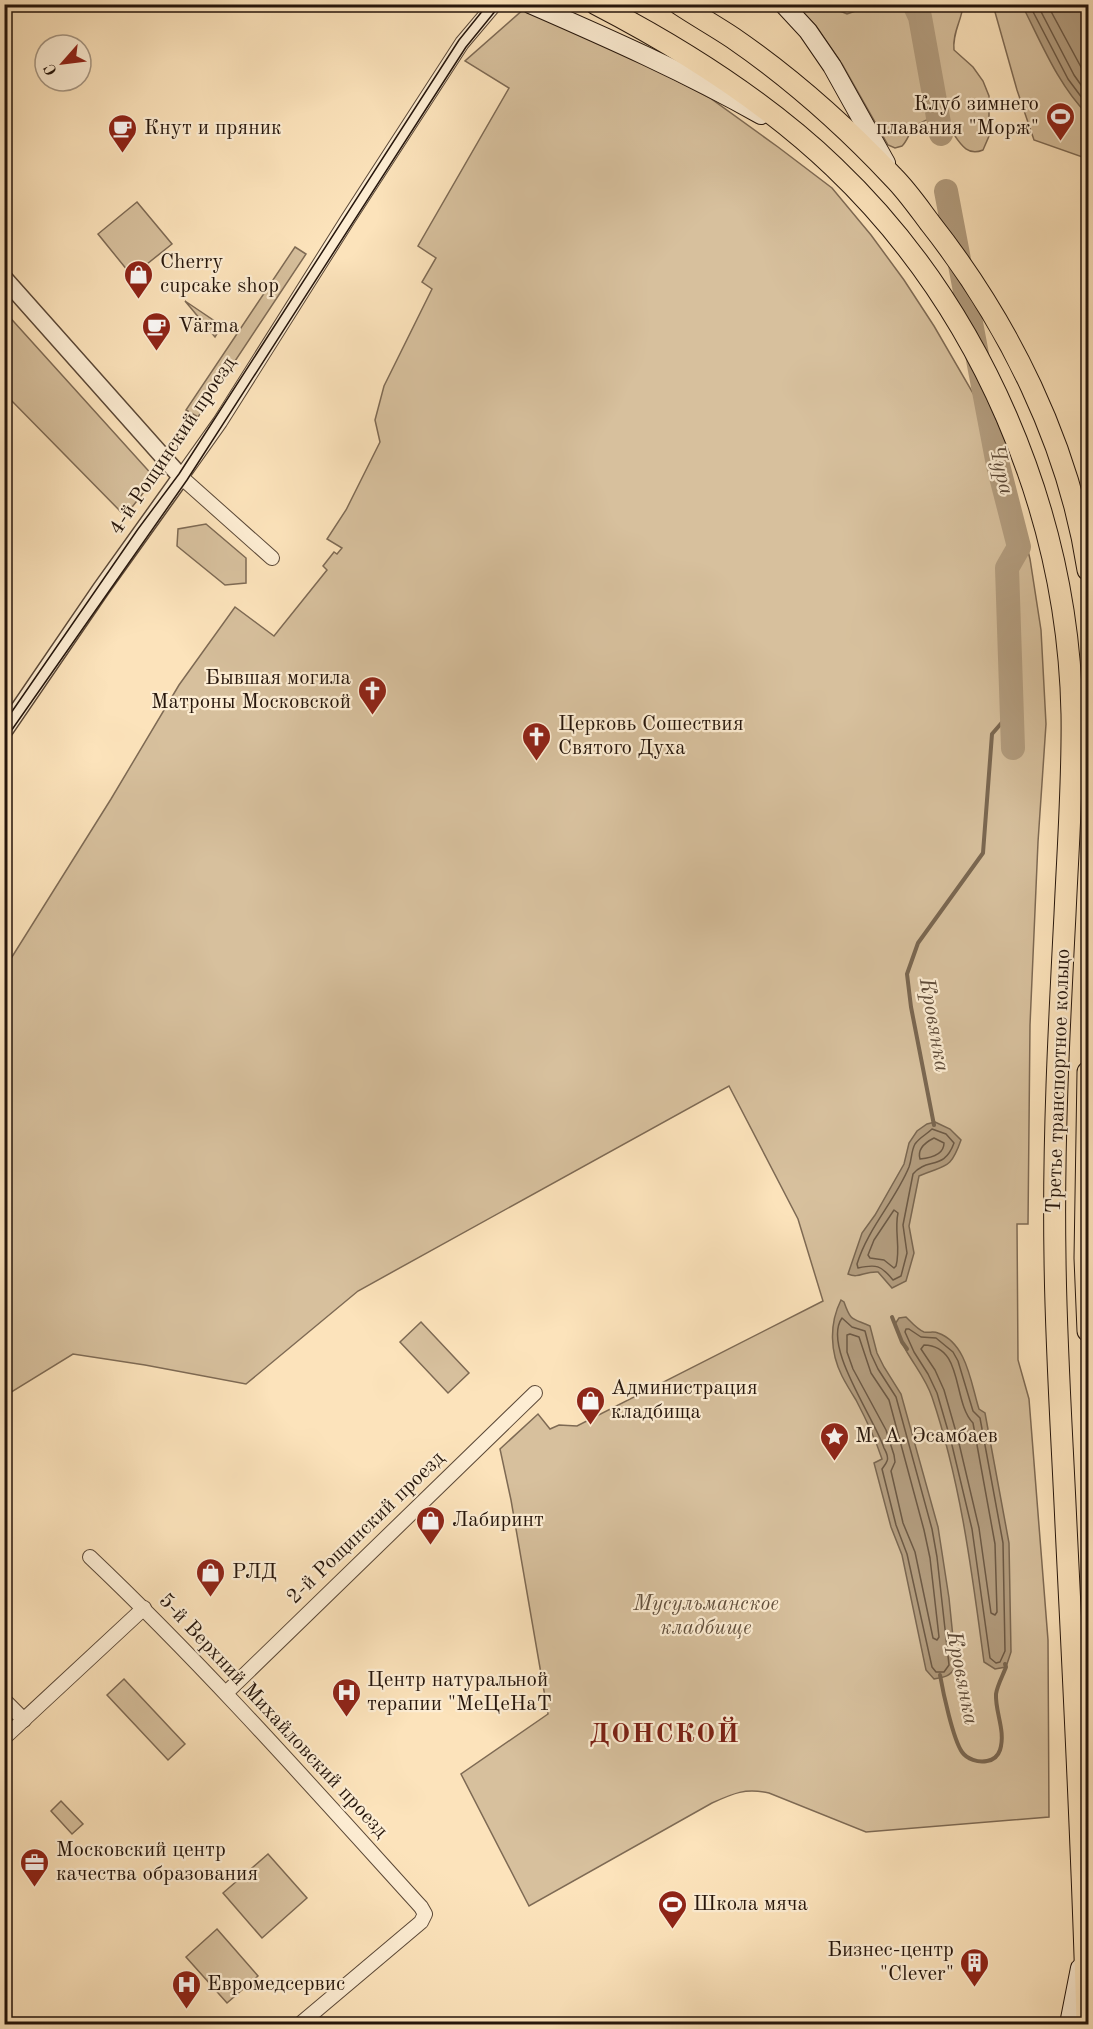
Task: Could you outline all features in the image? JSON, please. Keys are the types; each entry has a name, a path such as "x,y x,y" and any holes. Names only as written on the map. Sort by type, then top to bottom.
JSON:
{"main road":[{"path":"530,4 593,31 723,94 803,139"},
{"path":"679,4 733,38 789,80 844,128 898,182 947,244 1007,341 1032,390 1070,489 1087,560"},
{"path":"783,4 807,31 832,66 898,182"},
{"name":"Третье транспортное кольцо","path":"604,9 663,41 733,85 803,139 837,169 878,212 920,265 952,311 1002,403 1037,499 1052,557 1065,629 1072,710 1057,1080 1055,1256 1059,1395 1088,2025"},
{"name":"Третье транспортное кольцо","path":"1089,1072 1085,1258 1089,1331"},
{"path":"1070,2025 1085,1940"}],"street":[{"name":"4-й Рощинский проезд","path":"4,731 101,589 220,422 462,43 495,4"},
{"path":"4,278 181,477 272,558"},
{"name":"2-й Рощинский проезд","path":"226,1693 536,1393"},
{"name":"5-й Верхний Михайловский проезд","path":"90,1557 144,1608 226,1693 421,1906 425,1914 421,1922 300,2025"},
{"path":"4,1738 144,1608"},
{"path":"4,1700 24,1720"}],"green space":[{"path":"796,5 829,5 847,14 873,5 963,5 954,38 954,50 973,67 983,81 989,96 989,136 983,150 973,152 964,148 946,124 938,119 928,119 915,127 902,146 895,148 888,145 842,64 816,26"},
{"path":"993,5 1088,5 1088,159 1034,140"},
{"name":"Мусульманское кладбище","path":"524,9 632,57 710,98 832,188 871,235 934,326 977,400 1013,490 1030,559 1041,630 1046,724 1030,1025 1028,1224 1017,1224 1018,1360 1029,1399 1048,1640 1049,1817 866,1832 769,1793 740,1792 712,1803 529,1906 461,1774 548,1714 500,1449 538,1414 550,1429 559,1425 577,1426 823,1301 798,1219 729,1086 358,1291 246,1384 73,1354 5,1396 5,968 179,685 235,607 274,636 327,570 323,566 334,552 337,554 342,548 327,539 346,510 380,442 375,420 384,386 432,289 422,282 436,258 418,246 509,88 465,61"},
{"path":"137,202 172,244 132,276 98,234"},
{"path":"295,247 306,254 198,417 186,410"},
{"path":"185,301 222,326 215,337"},
{"path":"5,312 155,478 125,516 5,394"},
{"path":"206,524 246,558 246,583 225,585 177,546 178,529"},
{"path":"421,1322 469,1373 448,1393 400,1342"},
{"path":"124,1679 185,1744 168,1760 107,1695"},
{"path":"61,1801 83,1824 72,1834 51,1811"},
{"path":"268,1854 307,1898 262,1938 223,1893"},
{"path":"217,1929 258,1976 227,2003 186,1957"}],"water":[{"path":"1022,5 1088,5 1088,115 1059,77"},
{"path":"935,1122 950,1129 961,1140 950,1162 919,1176 909,1226 914,1253 906,1281 892,1288 878,1272 855,1276 848,1274 862,1233 904,1164 909,1143 917,1131"},
{"path":"841,1300 853,1318 870,1326 877,1353 901,1394 938,1527 949,1598 956,1667 944,1677 934,1679 926,1670 902,1555 891,1527 874,1463 882,1459 867,1421 842,1376 835,1357 833,1328"},
{"path":"906,1317 922,1331 938,1333 948,1338 956,1346 966,1365 979,1409 985,1413 1009,1543 1011,1652 1006,1667 995,1669 984,1662 964,1528 951,1462 930,1392 905,1349 895,1324 899,1318"}],"waterway":[{"name":"Чура","path":"914,4 920,17 941,134"},
{"name":"Чура","path":"946,191 998,465 1019,547 1007,568 1013,748"},
{"name":"Кровянка","path":"934,1125 911,1007 907,974 918,943 983,853 992,734 1011,712"},
{"name":"Кровянка","path":"892,1317 907,1349"},
{"name":"Кровянка","path":"940,1675 952,1726 962,1752 973,1760 987,1761 997,1756 1002,1743 996,1694 1006,1667 1005,1664"}],"tram line":[{"path":"4,723 138,529 179,474 459,40 488,4"},
{"path":"4,741 187,480 466,47 501,4"}],"place":[{"name":"Клуб зимнего плавания \"Морж\"","path":"1060,142"},
{"name":"Кнут и пряник","path":"123,154"},
{"name":"Cherry cupcake shop","path":"139,300"},
{"name":"Värma","path":"157,352"},
{"name":"Бывшая могила Матроны Московской","path":"372,716"},
{"name":"Церковь Сошествия Святого Духа","path":"537,762"},
{"name":"Администрация кладбища","path":"590,1426"},
{"name":"М. А. Эсамбаев","path":"834,1462"},
{"name":"Лабиринт","path":"431,1546"},
{"name":"РЛД","path":"211,1598"},
{"name":"Центр натуральной терапии \"МеЦеНаТ","path":"346,1718"},
{"name":"Московский центр качества образования","path":"35,1888"},
{"name":"Школа мяча","path":"672,1930"},
{"name":"Бизнес-центр \"Clever\"","path":"975,1988"},
{"name":"Евромедсервис","path":"186,2010"}],"district":[{"name":"ДОНСКОЙ","path":"665,1734"}]}
